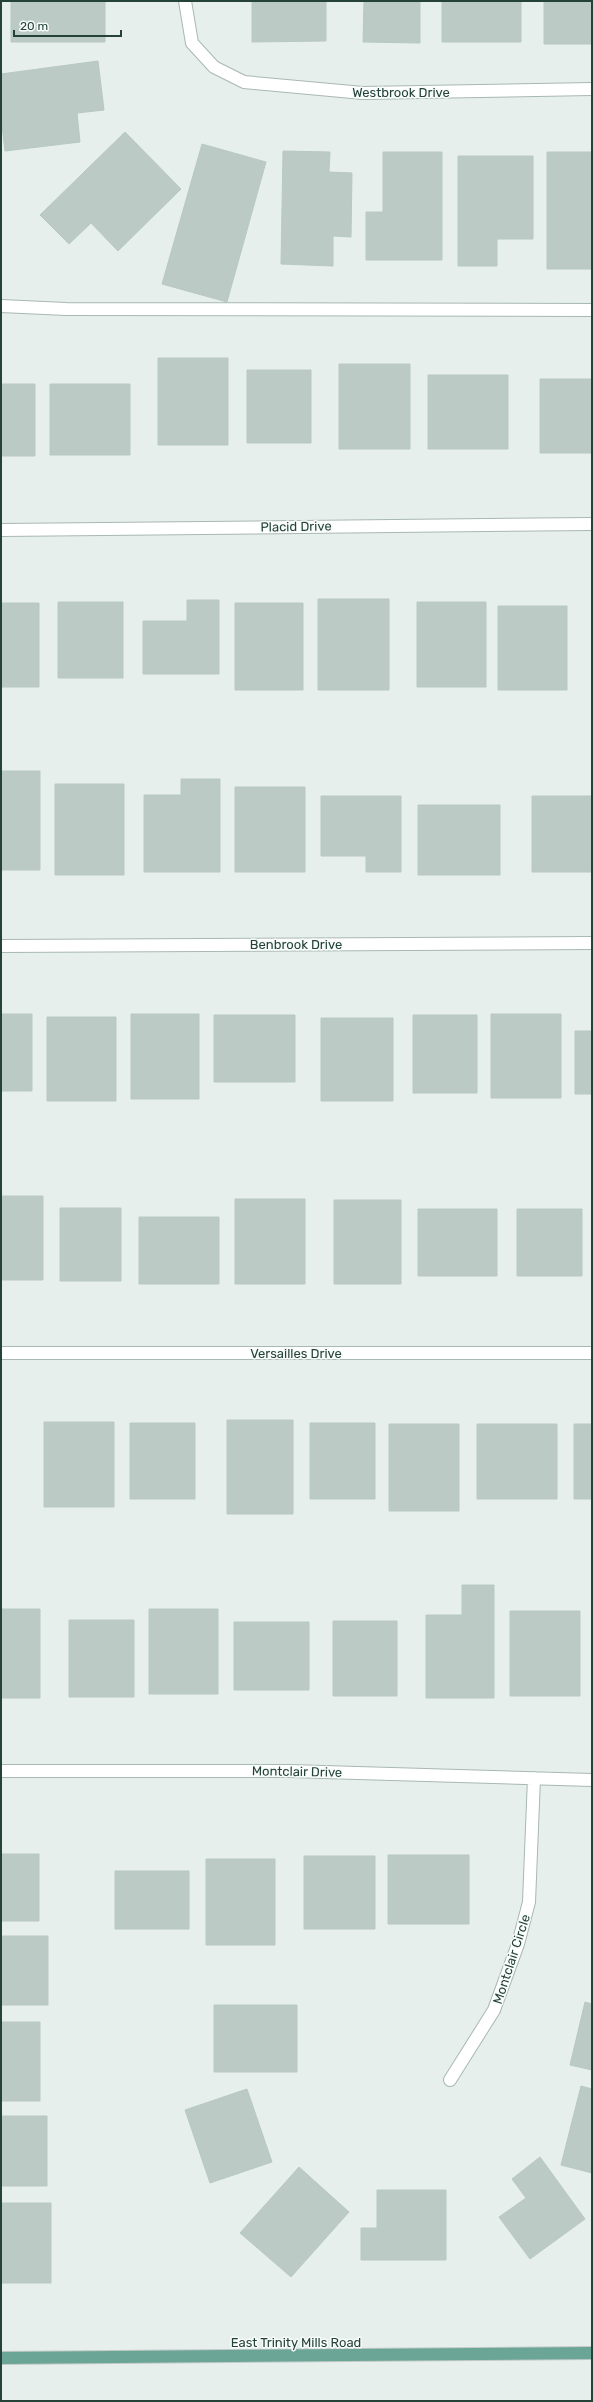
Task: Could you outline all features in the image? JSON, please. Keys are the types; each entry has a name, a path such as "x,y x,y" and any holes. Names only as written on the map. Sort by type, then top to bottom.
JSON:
{"main road":[{"name":"East Trinity Mills Road","path":"1,2358 592,2353"}],"street":[{"name":"Westbrook Drive","path":"185,1 192,44 214,66 244,82 363,93 592,89"},
{"path":"1,306 66,309 592,310"},
{"name":"Placid Drive","path":"1,530 592,524"},
{"name":"Benbrook Drive","path":"1,946 592,943"},
{"name":"Versailles Drive","path":"1,1353 592,1353"},
{"name":"Montclair Drive","path":"1,1771 290,1771 592,1780"},
{"name":"Montclair Circle","path":"450,2080 494,2010 518,1944 529,1902 534,1778"}],"building":[{"path":"11,1 105,1 105,42 11,42"},
{"path":"252,1 326,1 326,41 252,42"},
{"path":"364,1 420,1 420,43 363,42"},
{"path":"442,1 521,1 521,42 442,42"},
{"path":"544,1 592,1 592,44 544,44"},
{"path":"98,61 104,110 77,113 80,142 5,151 1,117 1,74"},
{"path":"125,132 181,189 118,251 91,223 69,244 40,215"},
{"path":"202,144 266,162 227,302 162,284"},
{"path":"283,151 330,152 329,172 352,173 351,237 333,236 333,266 281,264"},
{"path":"383,152 442,152 442,260 366,260 366,212 383,212"},
{"path":"547,152 592,152 592,269 547,269"},
{"path":"458,156 533,156 533,239 497,239 497,266 458,266"},
{"path":"158,358 228,358 228,445 158,445"},
{"path":"339,364 410,364 410,449 339,449"},
{"path":"247,370 311,370 311,443 247,443"},
{"path":"428,375 508,375 508,449 428,449"},
{"path":"540,379 592,379 592,453 540,453"},
{"path":"1,384 35,384 35,456 1,456"},
{"path":"50,384 130,384 130,455 50,455"},
{"path":"318,599 389,599 389,690 318,690"},
{"path":"187,600 219,600 219,674 143,674 143,621 187,621"},
{"path":"58,602 123,602 123,678 58,678"},
{"path":"417,602 486,602 486,687 417,687"},
{"path":"1,603 39,603 39,687 1,687"},
{"path":"235,603 303,603 303,690 235,690"},
{"path":"498,606 567,606 567,690 498,690"},
{"path":"1,771 40,771 40,870 1,870"},
{"path":"181,779 220,779 220,872 144,872 144,795 181,795"},
{"path":"55,784 124,784 124,875 55,875"},
{"path":"235,787 305,787 305,872 235,872"},
{"path":"321,796 401,796 401,872 366,872 366,856 321,856"},
{"path":"532,796 592,796 592,872 532,872"},
{"path":"418,805 500,805 500,875 418,875"},
{"path":"1,1014 32,1014 32,1091 1,1091"},
{"path":"131,1014 199,1014 199,1099 131,1099"},
{"path":"491,1014 561,1014 561,1098 491,1098"},
{"path":"214,1015 295,1015 295,1082 214,1082"},
{"path":"413,1015 477,1015 477,1093 413,1093"},
{"path":"47,1017 116,1017 116,1101 47,1101"},
{"path":"321,1018 393,1018 393,1101 321,1101"},
{"path":"575,1031 592,1031 592,1094 575,1094"},
{"path":"1,1196 43,1196 43,1280 1,1280"},
{"path":"235,1199 305,1199 305,1284 235,1284"},
{"path":"334,1200 401,1200 401,1284 334,1284"},
{"path":"60,1208 121,1208 121,1281 60,1281"},
{"path":"418,1209 497,1209 497,1276 418,1276"},
{"path":"517,1209 582,1209 582,1276 517,1276"},
{"path":"139,1217 219,1217 219,1284 139,1284"},
{"path":"227,1420 293,1420 293,1514 227,1514"},
{"path":"44,1422 114,1422 114,1507 44,1507"},
{"path":"130,1423 195,1423 195,1499 130,1499"},
{"path":"310,1423 375,1423 375,1499 310,1499"},
{"path":"389,1424 459,1424 459,1511 389,1511"},
{"path":"477,1424 557,1424 557,1499 477,1499"},
{"path":"574,1424 592,1424 592,1499 574,1499"},
{"path":"462,1585 494,1585 494,1698 426,1698 426,1615 462,1615"},
{"path":"1,1609 40,1609 40,1698 1,1698"},
{"path":"149,1609 218,1609 218,1694 149,1694"},
{"path":"510,1611 580,1611 580,1696 510,1696"},
{"path":"69,1620 134,1620 134,1697 69,1697"},
{"path":"333,1621 397,1621 397,1696 333,1696"},
{"path":"234,1622 309,1622 309,1690 234,1690"},
{"path":"1,1854 39,1854 39,1921 1,1921"},
{"path":"388,1855 469,1855 469,1924 388,1924"},
{"path":"304,1856 375,1856 375,1929 304,1929"},
{"path":"206,1859 275,1859 275,1945 206,1945"},
{"path":"115,1871 189,1871 189,1929 115,1929"},
{"path":"1,1936 48,1936 48,2005 1,2005"},
{"path":"585,2002 592,2004 592,2070 570,2065"},
{"path":"214,2005 297,2005 297,2072 214,2072"},
{"path":"1,2022 40,2022 40,2101 1,2101"},
{"path":"581,2086 592,2089 592,2173 561,2165"},
{"path":"247,2089 272,2162 210,2183 185,2110"},
{"path":"1,2116 47,2116 47,2186 1,2186"},
{"path":"540,2157 585,2219 530,2259 499,2217 526,2198 512,2179"},
{"path":"299,2167 349,2212 291,2277 240,2233"},
{"path":"377,2190 446,2190 446,2260 361,2260 361,2228 377,2228"},
{"path":"1,2203 51,2203 51,2283 1,2283"}]}
